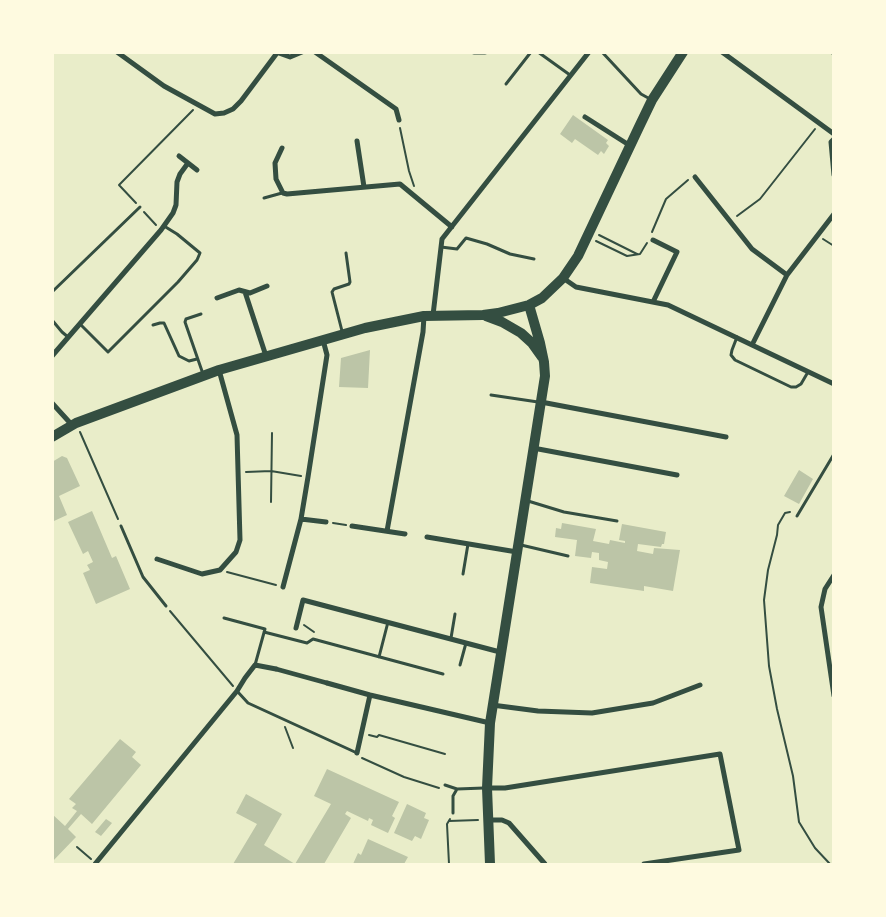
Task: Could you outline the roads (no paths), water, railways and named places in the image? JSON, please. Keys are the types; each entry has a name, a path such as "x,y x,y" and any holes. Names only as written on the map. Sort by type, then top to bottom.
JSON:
{"main road":[{"path":"52,437 74,424 203,375 343,334 429,316 483,315 516,309 542,298 563,278 578,256 652,100 683,52"},
{"path":"490,864 487,788 490,723 541,402 544,362 529,305"},
{"path":"483,315 502,322 520,333 532,343 544,362"}],"street":[{"path":"117,52 164,86 215,114 224,113 241,102 276,53 290,57 302,52"},
{"path":"315,52 396,109 399,120"},
{"path":"474,52 485,52"},
{"path":"387,531 442,239 589,52"},
{"path":"722,52 834,134"},
{"path":"586,117 629,145"},
{"path":"834,139 831,142 834,175"},
{"path":"357,141 364,187"},
{"path":"282,148 275,163 276,179 283,193 400,184 452,226"},
{"path":"179,156 197,170"},
{"path":"52,356 163,228 173,213 176,205 177,182 188,163"},
{"path":"695,177 752,250 787,275"},
{"path":"752,345 787,275 834,214"},
{"path":"653,240 677,252 653,302"},
{"path":"563,278 576,287 668,305 834,384"},
{"path":"217,298 239,290 250,293 267,286"},
{"path":"245,292 267,356"},
{"path":"283,587 302,519 327,355 324,340"},
{"path":"157,559 202,574 220,570 236,552 240,540 237,435 219,370"},
{"path":"541,402 726,437"},
{"path":"52,403 74,424"},
{"path":"533,448 677,475"},
{"path":"302,519 326,522"},
{"path":"352,526 405,534"},
{"path":"427,537 468,544 518,548"},
{"path":"834,574 825,588 821,607 834,696"},
{"path":"296,628 303,600 500,652"},
{"path":"97,864 237,691 255,665 276,668 370,695 490,723"},
{"path":"492,705 538,711 592,713 652,703 700,685"},
{"path":"356,753 370,695"},
{"path":"487,788 506,788 720,754 739,850 644,864"},
{"path":"488,820 502,820 509,823 545,864"}],"lane":[{"path":"506,84 532,52"},
{"path":"538,52 571,76"},
{"path":"602,52 640,94 652,100"},
{"path":"264,198 283,193"},
{"path":"52,292 140,207"},
{"path":"80,324 108,352 178,282 200,254 177,234 163,228"},
{"path":"441,246 457,248 466,238 487,244 510,254 534,259"},
{"path":"343,334 332,292 334,289 350,282 346,253"},
{"path":"201,314 186,318 185,322 203,375"},
{"path":"52,320 68,337"},
{"path":"153,325 164,323 179,356 189,361 197,359"},
{"path":"736,337 732,350 735,360 791,388 800,384 808,372"},
{"path":"491,395 541,402"},
{"path":"797,516 834,454"},
{"path":"525,500 564,512 617,521"},
{"path":"121,526 143,577 166,606"},
{"path":"463,574 468,544"},
{"path":"518,548 568,556"},
{"path":"451,638 455,614"},
{"path":"224,618 265,629 255,665"},
{"path":"378,656 388,622"},
{"path":"264,632 307,643 313,639 443,674"},
{"path":"460,665 466,642"},
{"path":"237,691 248,703 356,753"},
{"path":"445,785 457,789 487,788"},
{"path":"453,813 453,796 457,789"}]}
